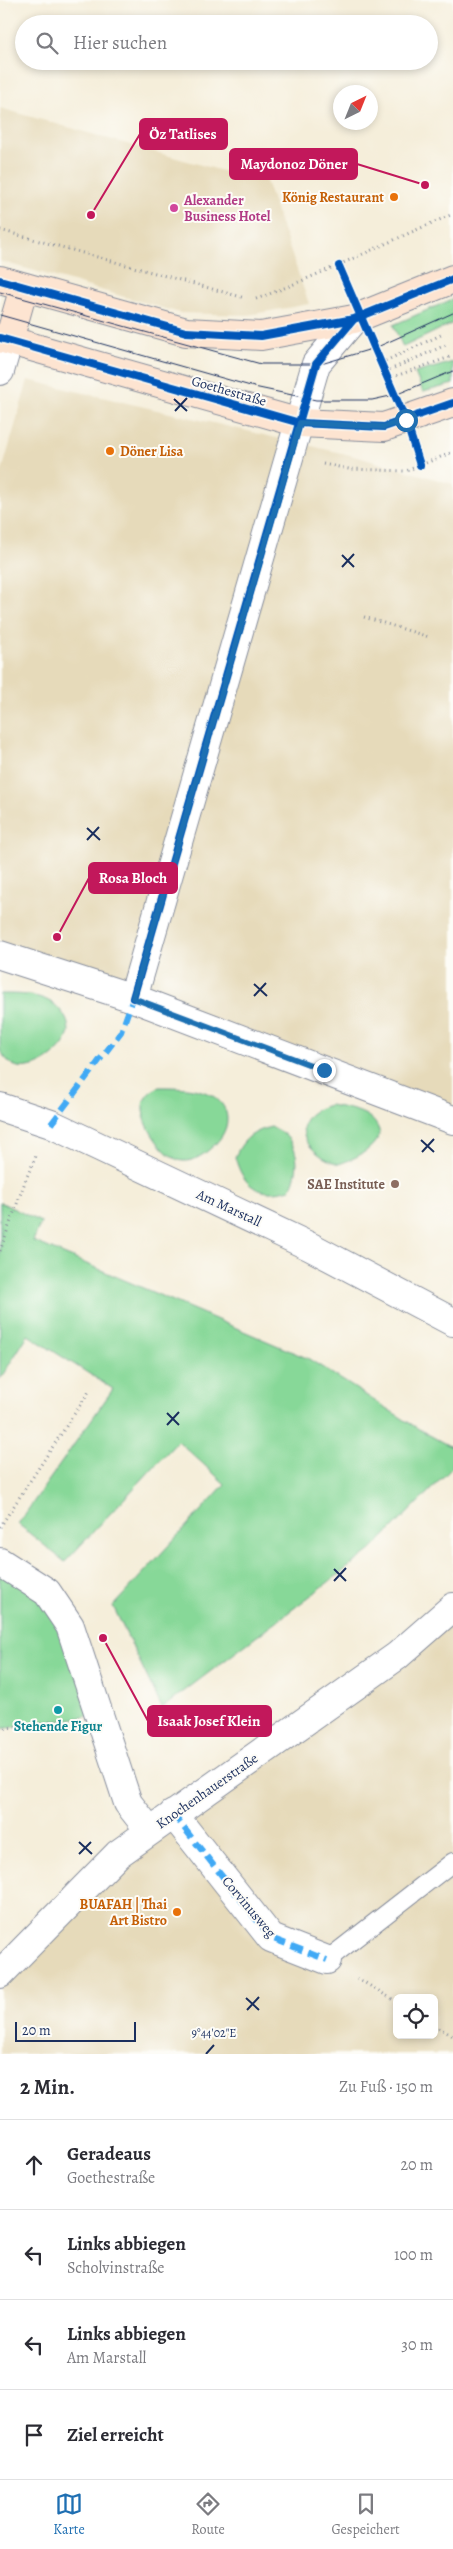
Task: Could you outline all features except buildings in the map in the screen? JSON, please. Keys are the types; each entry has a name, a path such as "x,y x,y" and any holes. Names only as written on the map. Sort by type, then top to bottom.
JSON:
{"street":[{"path":"0,371 12,284 186,332 261,336 358,317 453,278"},
{"path":"133,998 316,364 358,317"},
{"name":"Goethestraße","path":"4,339 300,423 384,427 453,402"},
{"path":"0,954 133,998 453,1120"},
{"name":"Am Marstall","path":"0,1107 52,1124 311,1247 453,1322"},
{"path":"0,1562 47,1592 70,1626 128,1803 150,1831"},
{"name":"Knochenhauerstraße","path":"0,1974 118,1854 397,1656 453,1607"},
{"name":"Corvinusweg","path":"173,1814 271,1938 327,1960"}],"lane":[{"path":"327,1960 453,1862"}],"path":[{"path":"0,230 254,300 319,276 369,250 453,214"},
{"path":"381,363 443,334"},
{"path":"385,372 448,344"},
{"path":"387,379 453,356"},
{"path":"290,456 349,470 406,471 453,452"},
{"path":"364,616 429,636"},
{"path":"0,1252 26,1178 52,1124"},
{"path":"0,1527 90,1390"},
{"path":"0,1729 98,1715"},
{"path":"327,1960 393,2000"},
{"path":"438,2027 453,2036"}],"shaded area":[{"path":"0,108 226,172 257,155 309,304 248,315 180,313 0,261"},
{"path":"28,380 350,455 453,484 453,1120 0,955 0,478"},
{"path":"453,1607 453,2054 0,2054 0,1974 42,1930"}],"green space":[{"path":"453,299 453,323 403,347 393,325"},
{"path":"453,362 453,384 423,392 415,373"},
{"path":"0,994 36,996 53,1003 65,1017 69,1030 65,1042 60,1049 37,1065 20,1067 9,1062 0,1051"},
{"path":"159,1087 198,1090 209,1094 223,1106 227,1123 224,1132 219,1140 201,1156 187,1161 176,1159 153,1136 144,1116 143,1107 148,1095"},
{"path":"330,1105 361,1112 373,1120 380,1134 368,1149 339,1164 326,1159 316,1152 308,1144 304,1135 307,1117 316,1110"},
{"path":"271,1127 287,1137 296,1152 297,1161 294,1180 290,1189 270,1192 254,1188 248,1183 238,1167 235,1157 241,1145 249,1137 258,1131"},
{"path":"0,1202 41,1222 33,1241 309,1359 422,1431 453,1448 453,1467 371,1550 162,1708 113,1606 225,1484 178,1441 65,1562 18,1524 113,1389 28,1335 0,1379"},
{"path":"0,1562 47,1592 98,1715 0,1729"}],"tram line":[{"path":"0,292 261,364 321,364 375,348 453,313"},
{"path":"0,315 254,387 316,400 372,400 395,395 453,371"}],"marked path":[{"path":"51,1124 121,1032 133,998"},
{"path":"173,1814 271,1938 327,1960"}],"cycle path":[{"path":"339,266 406,421 420,465"},
{"path":"0,280 186,332 261,336 354,319 453,279"},
{"path":"133,998 316,364 354,319"},
{"path":"0,338 300,423 384,427 453,403"}],"place":[{"name":"Maydonoz Döner","path":"425,185"},
{"name":"König Restaurant","path":"394,197"},
{"name":"Alexander Business Hotel","path":"174,208"},
{"name":"Öz Tatlises","path":"91,215"},
{"name":"Döner Lisa","path":"110,451"},
{"name":"Rosa Bloch","path":"57,937"},
{"name":"SAE Institute","path":"395,1184"},
{"name":"Isaak Josef Klein","path":"103,1638"},
{"name":"Stehende Figur","path":"58,1710"},
{"name":"BUAFAH | Thai Art Bistro","path":"177,1912"}],"route":[{"path":"324,1070 133,998 300,423 384,427 406,420"}]}
